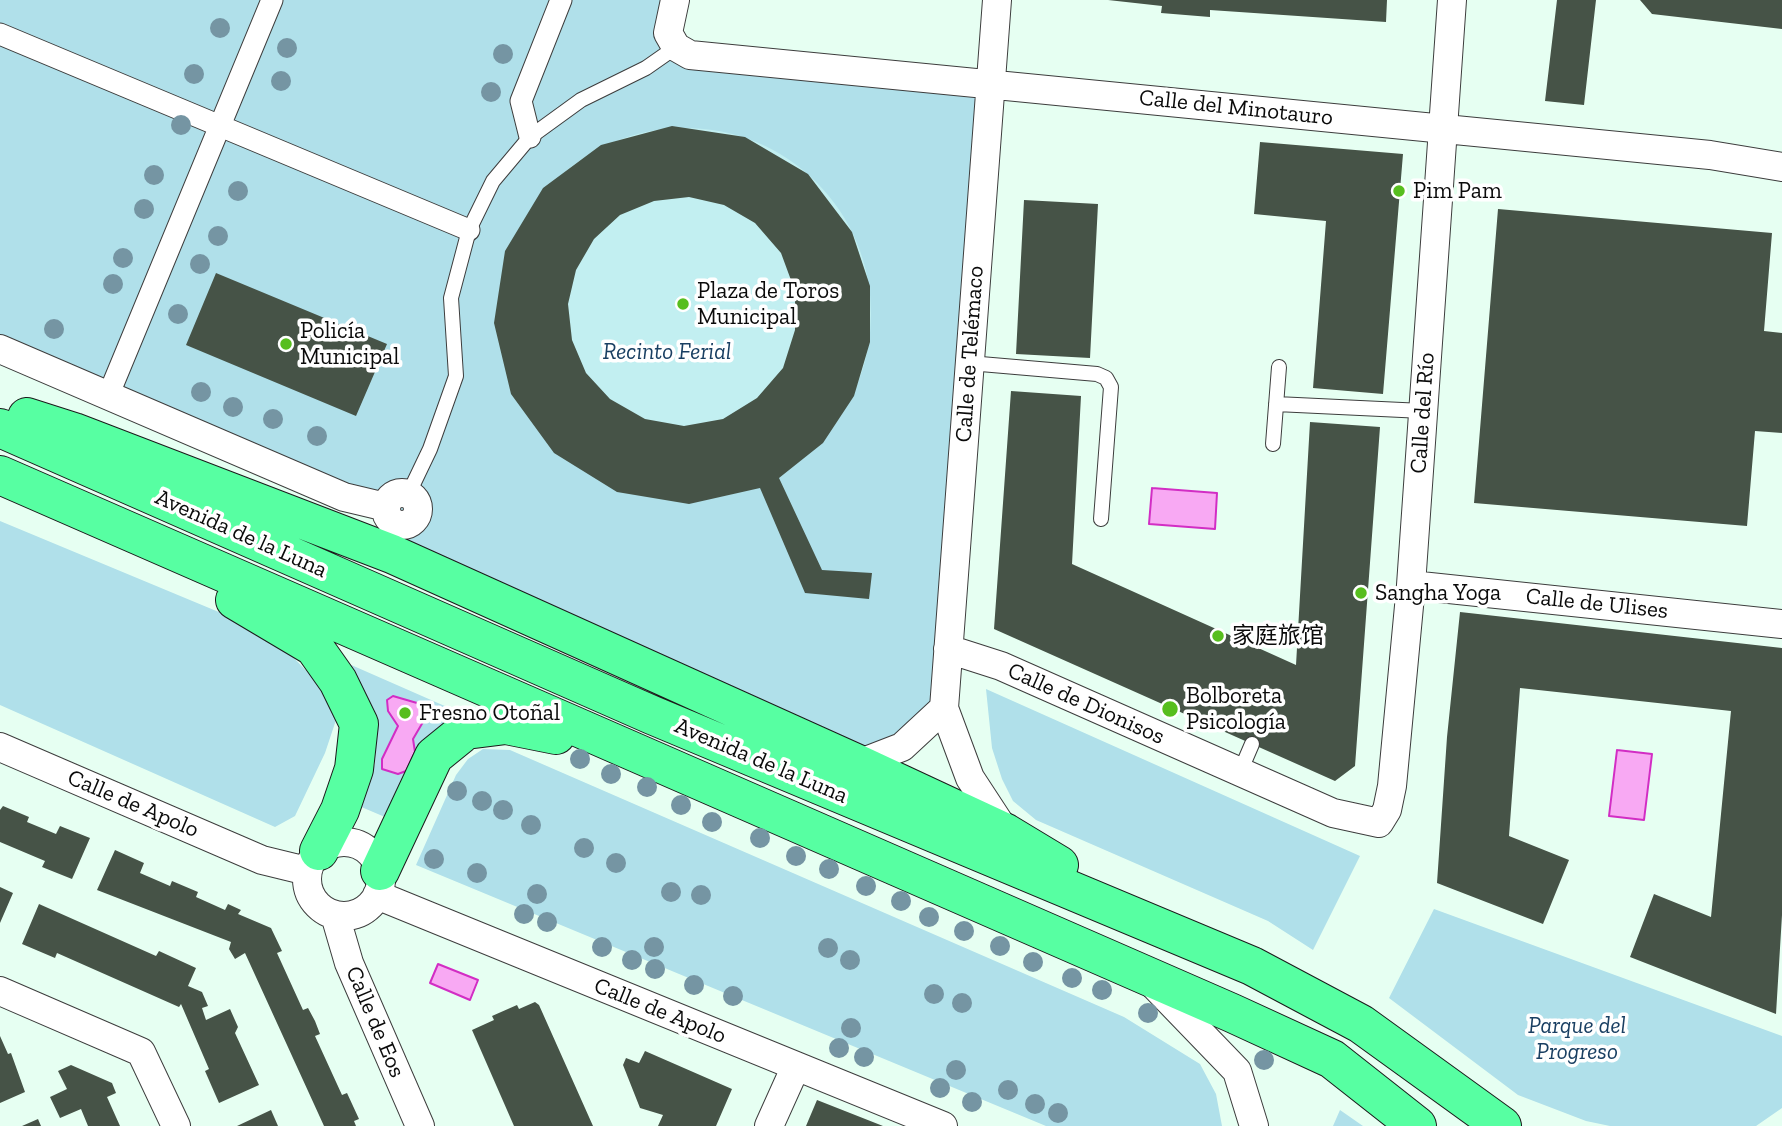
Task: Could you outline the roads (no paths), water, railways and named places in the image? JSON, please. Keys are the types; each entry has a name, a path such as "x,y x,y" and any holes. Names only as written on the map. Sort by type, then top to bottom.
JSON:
{"main road":[{"path":"0,408 87,436 396,520 858,764 1006,833 1165,930"},
{"name":"Avenida de la Luna","path":"0,428 652,715 1252,965 1361,1024 1502,1126"},
{"name":"Avenida de la Luna","path":"0,475 1332,1059 1417,1126"},
{"path":"0,496 38,517 244,603 314,647 338,681 359,724 354,769 340,810 313,861"},
{"path":"378,883 434,756 466,730 506,725 634,751"}],"street":[{"path":"108,396 272,0"},
{"path":"530,137 521,101 561,0"},
{"path":"675,0 668,33 683,51"},
{"name":"Calle de Telémaco","path":"997,0 944,708 970,778 1006,833"},
{"name":"Calle del Río","path":"1379,822 1387,810 1392,786 1411,585 1452,0"},
{"path":"0,34 469,230"},
{"name":"Calle del Minotauro","path":"683,51 1710,155 1782,167"},
{"path":"0,349 396,520"},
{"name":"Calle de Ulises","path":"1411,585 1782,624"},
{"name":"Calle de Dionisos","path":"948,649 1001,666 1333,813 1379,822"},
{"path":"858,764 902,747 944,708"},
{"name":"Calle de Apolo","path":"0,747 262,860 313,861"},
{"path":"335,843 353,844 371,854 378,883 362,912 348,916 335,915 320,908 307,885 313,861 335,843"},
{"name":"Calle de Apolo","path":"378,883 796,1066 943,1126"},
{"name":"Calle de Eos","path":"335,915 349,963 420,1126"},
{"path":"1145,975 1237,1071 1254,1126"},
{"path":"0,991 141,1052 176,1126"},
{"path":"769,1126 796,1066"}],"lane":[{"path":"396,520 430,449 456,376 451,298 469,230 493,181 530,137 581,100 683,51"},
{"path":"969,363 1097,374 1106,378 1111,387 1101,519"},
{"path":"1273,444 1279,367"},
{"path":"1276,404 1423,411"},
{"path":"1240,772 1252,744"}],"place":[{"name":"Pim Pam","path":"1399,191"},
{"name":"Plaza de Toros Municipal","path":"683,304"},
{"name":"Policía Municipal","path":"286,344"},
{"name":"Sangha Yoga","path":"1361,593"},
{"name":"家庭旅馆","path":"1218,636"},
{"name":"Bolboreta Psicología","path":"1170,709"},
{"name":"Fresno Otoñal","path":"405,713"}],"park label":[{"name":"Recinto Ferial","path":"667,352"},
{"name":"Parque del Progreso","path":"1577,1039"}]}
